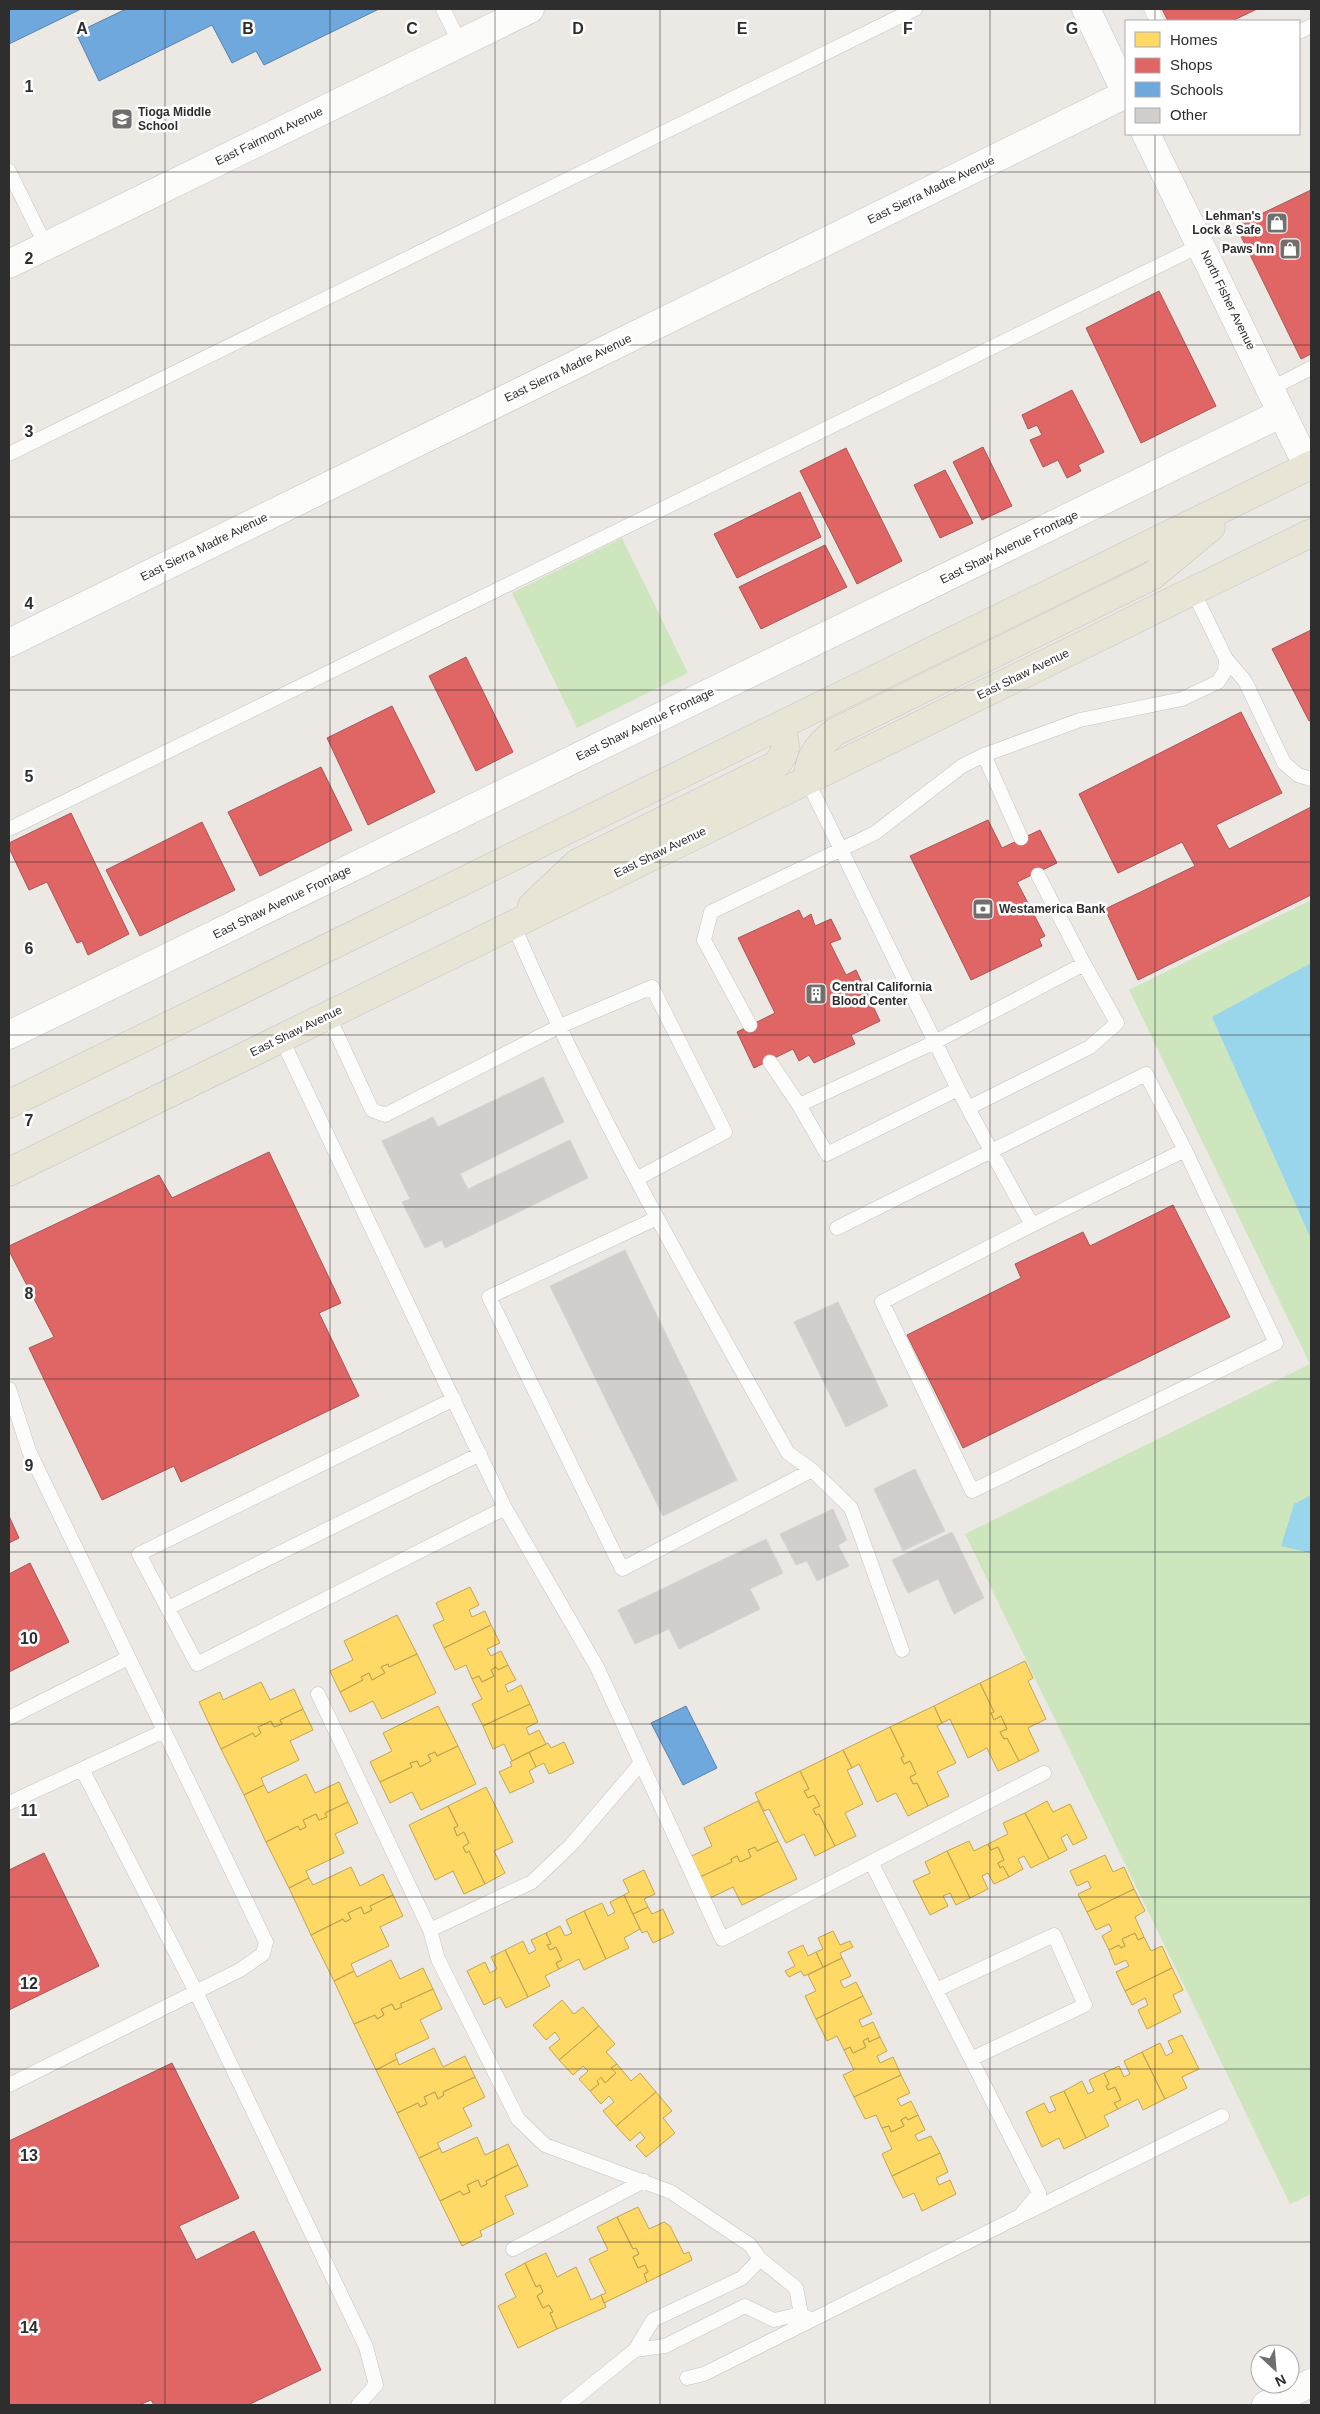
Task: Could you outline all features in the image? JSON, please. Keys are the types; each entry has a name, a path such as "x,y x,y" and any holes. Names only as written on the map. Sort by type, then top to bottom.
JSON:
{"main road":[{"path":"9,1104 780,728 1310,466"},
{"path":"807,780 809,762 814,752 835,732 1152,576 1248,497"},
{"name":"East Shaw Avenue","path":"9,1172 1311,534"},
{"path":"513,924 577,863 776,764 785,755 786,740 780,728"}],"street":[{"name":"East Fairmont Avenue","path":"9,264 530,9"},
{"path":"1086,9 1125,91"},
{"name":"East Sierra Madre Avenue","path":"9,643 1125,93"},
{"name":"North Fisher Avenue","path":"1146,135 1282,414 1310,466"},
{"name":"East Shaw Avenue Frontage","path":"9,1036 1282,414"},
{"path":"1266,2405 1311,2383"}],"lane":[{"path":"442,9 460,43"},
{"path":"9,454 916,9"},
{"path":"9,171 46,246"},
{"path":"9,829 1201,245"},
{"path":"1270,389 1311,368"},
{"path":"1193,591 1226,659 1245,680 1284,763 1298,775 1311,778"},
{"path":"750,1024 704,940 711,912 876,834 962,766 984,755 1080,720 1182,699 1218,682 1225,671 1226,659"},
{"path":"984,755 1021,838"},
{"path":"807,780 958,1089 1032,1226"},
{"path":"968,1108 1090,1047 1117,1023 1084,964 1038,874"},
{"path":"513,924 558,1027 636,1179 788,1453 812,1470 851,1508 902,1650"},
{"path":"799,1105 935,1042 1084,964"},
{"path":"328,1015 372,1110 385,1115 558,1027 652,987 725,1132 636,1179"},
{"path":"281,1038 505,1508 597,1667 722,1939 1044,1773"},
{"path":"770,1062 799,1105 827,1154 958,1089"},
{"path":"837,1228 1146,1074 1185,1150 1276,1343 972,1491 882,1302 1185,1150"},
{"path":"657,1218 489,1296 622,1569 812,1470"},
{"path":"9,1389 30,1451 266,1942 263,1954 240,1970 9,2086"},
{"path":"454,1399 139,1554 196,1664 505,1508"},
{"path":"168,1608 480,1454"},
{"path":"9,1718 128,1658"},
{"path":"318,1694 430,1930 438,1959 518,2119 530,2133 545,2145 644,2180 671,2192 750,2245 760,2259 796,2288 806,2317"},
{"path":"9,1803 164,1731"},
{"path":"430,1930 532,1882 571,1845 641,1763"},
{"path":"82,1769 196,1992 366,2346 376,2385 358,2405"},
{"path":"871,1862 1039,2193 1020,2216"},
{"path":"936,1990 1054,1936 1086,2005 971,2059"},
{"path":"687,2378 704,2374 806,2317 1020,2216 1222,2116"},
{"path":"513,2249 644,2180"},
{"path":"567,2405 635,2350 653,2320 742,2278 760,2259"},
{"path":"635,2350 665,2346 744,2306 774,2320 806,2317"}],"green space":[{"path":"622,538 688,673 577,728 512,593"},
{"path":"1311,900 1311,2194 1290,2204 965,1534 1310,1364 1129,990"}],"water":[{"path":"1311,963 1311,1239 1212,1017"},
{"path":"1311,1495 1311,1553 1281,1546 1294,1504"}],"building: Homes":[{"path":"470,1587 479,1605 469,1610 472,1617 485,1611 491,1625 444,1648 433,1625 444,1620 436,1603"},
{"path":"397,1615 417,1654 389,1667 388,1664 381,1667 385,1673 372,1680 369,1673 361,1677 363,1680 340,1692 330,1671 353,1660 344,1641"},
{"path":"491,1625 500,1643 487,1649 491,1656 501,1651 508,1665 498,1670 496,1667 491,1670 494,1676 482,1682 479,1676 472,1679 466,1665 455,1670 444,1648"},
{"path":"417,1654 436,1693 382,1719 373,1701 350,1712 340,1692 363,1680 361,1677 369,1673 372,1680 385,1673 381,1667 388,1664 389,1667"},
{"path":"1025,1661 1033,1678 1028,1681 1046,1719 1028,1728 1039,1751 1019,1761 1007,1738 1004,1739 1000,1732 1007,1729 1001,1716 994,1720 991,1713 994,1712 980,1683"},
{"path":"508,1665 516,1680 505,1685 508,1692 521,1685 530,1704 483,1726 472,1704 482,1699 472,1679 479,1676 482,1682 494,1676 491,1670 496,1667 498,1670"},
{"path":"261,1682 270,1700 294,1689 303,1709 280,1720 282,1724 274,1727 271,1721 258,1727 261,1733 255,1737 253,1733 221,1749 199,1702 220,1692 223,1700"},
{"path":"980,1683 994,1712 991,1713 994,1720 1001,1716 1007,1729 1000,1732 1004,1739 1007,1738 1019,1761 998,1771 987,1748 968,1758 950,1719 942,1723 934,1706"},
{"path":"530,1704 538,1722 526,1728 529,1735 539,1730 546,1744 512,1761 504,1744 493,1749 483,1726"},
{"path":"438,1706 458,1746 437,1756 435,1752 428,1755 431,1761 420,1767 417,1761 410,1763 412,1767 380,1782 370,1762 392,1751 383,1733"},
{"path":"934,1706 942,1723 937,1726 956,1763 937,1772 949,1796 928,1806 917,1783 913,1784 910,1777 916,1774 910,1761 904,1764 901,1758 904,1756 890,1727"},
{"path":"303,1709 313,1730 290,1741 299,1760 261,1778 264,1785 244,1795 221,1749 253,1733 255,1737 261,1733 258,1727 271,1721 274,1727 282,1724 280,1720"},
{"path":"890,1727 904,1756 901,1758 904,1764 910,1761 916,1774 910,1777 913,1784 917,1783 928,1806 908,1816 896,1793 877,1802 859,1764 852,1768 843,1750"},
{"path":"564,1742 574,1763 549,1774 544,1763 536,1767 529,1752 548,1743 551,1748"},
{"path":"458,1746 476,1784 421,1810 412,1792 390,1803 380,1782 412,1767 410,1763 417,1761 420,1767 431,1761 428,1755 435,1752 437,1756"},
{"path":"843,1750 852,1768 847,1770 863,1804 845,1813 856,1836 835,1846 819,1814 816,1815 813,1809 820,1806 814,1795 808,1798 804,1791 809,1789 800,1771"},
{"path":"529,1752 536,1767 529,1771 534,1782 510,1793 499,1772 512,1766 510,1762"},
{"path":"800,1771 809,1789 804,1791 808,1798 814,1795 820,1806 813,1809 816,1815 819,1814 835,1846 815,1856 804,1834 786,1843 769,1809 764,1811 755,1793"},
{"path":"306,1774 315,1793 339,1782 348,1802 325,1813 327,1817 319,1820 316,1814 303,1820 306,1827 300,1830 298,1826 266,1842 244,1795 264,1785 268,1793"},
{"path":"486,1787 513,1842 494,1851 505,1873 485,1884 469,1851 466,1853 463,1847 469,1843 464,1832 457,1836 454,1828 458,1826 448,1806"},
{"path":"758,1801 778,1841 757,1851 755,1847 748,1850 751,1857 740,1862 737,1856 731,1859 732,1862 700,1877 690,1857 712,1846 704,1828"},
{"path":"1047,1801 1053,1812 1070,1804 1087,1838 1073,1845 1067,1834 1061,1838 1067,1850 1049,1859 1025,1813"},
{"path":"348,1802 358,1823 335,1834 344,1853 306,1871 309,1878 289,1888 266,1842 298,1826 300,1830 306,1827 303,1820 316,1814 319,1820 327,1817 325,1813"},
{"path":"448,1806 458,1826 454,1828 457,1836 464,1832 469,1843 463,1847 466,1853 469,1851 485,1884 464,1894 453,1871 435,1880 409,1825"},
{"path":"1025,1813 1049,1859 1031,1868 1024,1856 1018,1859 1023,1869 1009,1877 1003,1866 1000,1868 998,1863 1004,1860 998,1847 991,1850 988,1844 1008,1834 1003,1823"},
{"path":"778,1841 797,1879 742,1905 733,1887 710,1898 700,1877 732,1862 731,1859 737,1856 740,1862 751,1857 748,1850 755,1847 757,1851"},
{"path":"969,1841 974,1851 988,1844 991,1850 998,1847 1004,1860 998,1863 1000,1868 1003,1866 1009,1877 994,1884 988,1873 982,1876 988,1889 970,1898 947,1851"},
{"path":"947,1851 970,1898 956,1905 950,1893 943,1896 948,1906 930,1915 913,1881 930,1873 925,1862"},
{"path":"1105,1855 1113,1872 1124,1867 1134,1889 1087,1912 1078,1894 1091,1888 1088,1881 1077,1886 1070,1871"},
{"path":"351,1867 360,1886 383,1874 393,1895 370,1906 372,1910 364,1914 361,1907 348,1913 351,1919 345,1922 343,1919 311,1935 289,1888 309,1878 313,1885"},
{"path":"644,1870 655,1894 644,1899 648,1907 633,1914 624,1895 629,1892 623,1880"},
{"path":"1134,1889 1145,1911 1135,1917 1144,1937 1138,1940 1135,1933 1122,1939 1125,1946 1121,1948 1119,1945 1109,1950 1102,1936 1112,1930 1109,1924 1096,1930 1087,1912"},
{"path":"393,1895 403,1916 380,1927 389,1946 351,1964 354,1971 334,1981 311,1935 343,1919 345,1922 351,1919 348,1913 361,1907 364,1914 372,1910 370,1906"},
{"path":"624,1895 640,1929 624,1938 629,1948 606,1959 584,1911 602,1903 608,1916 615,1912 610,1902"},
{"path":"648,1907 652,1914 663,1909 674,1933 653,1943 647,1931 642,1933 633,1914"},
{"path":"584,1911 606,1959 584,1970 579,1959 559,1969 556,1963 562,1960 556,1947 550,1950 547,1945 551,1944 546,1933 560,1926 565,1936 572,1933 566,1920"},
{"path":"833,1931 840,1945 850,1941 853,1947 840,1953 842,1958 823,1967 816,1952 823,1949 818,1938"},
{"path":"546,1933 551,1944 547,1945 550,1950 556,1947 562,1960 556,1963 559,1969 545,1976 550,1986 528,1997 505,1950 523,1941 529,1954 536,1950 531,1940"},
{"path":"1135,1933 1138,1940 1144,1937 1151,1951 1162,1946 1172,1968 1125,1991 1116,1972 1129,1966 1126,1960 1115,1965 1109,1950 1119,1945 1121,1948 1125,1946 1122,1939"},
{"path":"803,1945 808,1956 816,1952 823,1967 804,1976 801,1971 789,1977 785,1971 795,1966 788,1952"},
{"path":"505,1950 528,1997 506,2008 500,1997 484,2005 467,1971 485,1962 490,1973 497,1969 491,1957"},
{"path":"842,1958 851,1976 840,1981 844,1988 856,1982 863,1996 816,2019 805,1996 816,1991 808,1975"},
{"path":"391,1960 400,1979 423,1968 433,1989 400,2004 402,2007 395,2010 392,2004 381,2009 384,2015 377,2019 375,2015 354,2024 334,1981 354,1971 357,1977"},
{"path":"1172,1968 1183,1990 1173,1995 1181,2012 1147,2029 1138,2010 1148,2005 1145,1998 1132,2005 1125,1991"},
{"path":"433,1989 442,2009 420,2020 429,2038 395,2054 397,2059 376,2070 354,2024 375,2015 377,2019 384,2015 381,2009 392,2004 395,2010 402,2007 400,2004"},
{"path":"863,1996 872,2014 859,2020 862,2027 873,2022 880,2037 869,2042 868,2038 863,2041 866,2047 853,2053 850,2047 844,2050 837,2036 827,2041 816,2019"},
{"path":"562,2000 574,2014 583,2007 599,2026 559,2060 549,2048 560,2039 555,2032 546,2040 533,2025"},
{"path":"599,2026 615,2044 606,2052 617,2064 611,2068 616,2073 605,2083 601,2077 597,2081 599,2084 590,2091 579,2079 588,2071 583,2066 573,2075 559,2060"},
{"path":"1182,2035 1199,2069 1182,2077 1187,2088 1165,2099 1142,2052 1160,2043 1166,2056 1173,2052 1168,2041"},
{"path":"880,2037 887,2051 877,2056 880,2063 893,2057 901,2075 854,2097 843,2075 854,2070 844,2050 850,2047 853,2053 866,2047 863,2041 868,2038 869,2042"},
{"path":"434,2048 443,2067 465,2056 475,2077 443,2092 444,2095 438,2099 435,2092 424,2097 427,2104 420,2107 418,2103 397,2113 376,2070 397,2059 399,2065"},
{"path":"1142,2052 1165,2099 1143,2110 1138,2099 1118,2109 1114,2103 1121,2100 1115,2087 1108,2090 1106,2086 1109,2084 1104,2073 1119,2066 1124,2077 1130,2074 1124,2061"},
{"path":"617,2064 631,2081 640,2073 656,2092 616,2126 603,2111 614,2102 609,2096 601,2104 590,2091 599,2084 597,2081 601,2077 605,2083 616,2073 611,2068"},
{"path":"1104,2073 1109,2084 1106,2086 1108,2090 1115,2087 1121,2100 1114,2103 1118,2109 1104,2116 1109,2126 1086,2138 1064,2091 1082,2081 1088,2094 1094,2091 1089,2080"},
{"path":"901,2075 910,2093 897,2099 901,2106 911,2101 918,2115 908,2120 906,2117 901,2120 904,2126 891,2132 889,2126 882,2128 876,2115 865,2119 854,2097"},
{"path":"475,2077 485,2097 463,2108 472,2126 437,2143 440,2148 419,2158 397,2113 418,2103 420,2107 427,2104 424,2097 435,2092 438,2099 444,2095 443,2092"},
{"path":"1064,2091 1086,2138 1064,2149 1059,2138 1042,2147 1026,2112 1044,2103 1049,2113 1056,2110 1050,2097"},
{"path":"656,2092 672,2111 663,2118 675,2133 646,2157 636,2146 645,2138 640,2132 630,2141 616,2126"},
{"path":"918,2115 925,2130 915,2135 918,2141 931,2136 940,2153 892,2176 882,2154 892,2149 882,2128 889,2126 891,2132 904,2126 901,2120 906,2117 908,2120"},
{"path":"477,2137 485,2155 508,2144 518,2165 486,2181 487,2184 481,2187 478,2180 467,2185 470,2192 463,2195 460,2191 440,2201 419,2158 440,2148 442,2153"},
{"path":"940,2153 948,2172 936,2178 939,2185 950,2180 956,2194 922,2211 914,2193 903,2198 892,2176"},
{"path":"518,2165 528,2186 505,2196 514,2214 480,2231 482,2236 462,2246 440,2201 460,2191 463,2195 470,2192 467,2185 478,2180 481,2187 487,2184 486,2181"},
{"path":"638,2207 649,2229 664,2222 670,2226 684,2254 689,2252 692,2260 647,2282 644,2274 648,2272 645,2265 638,2268 633,2257 639,2254 636,2248 633,2249 617,2217"},
{"path":"617,2217 633,2249 636,2248 639,2254 633,2257 638,2268 645,2265 648,2272 644,2274 647,2282 604,2303 601,2295 606,2293 589,2259 608,2250 597,2227"},
{"path":"546,2253 557,2277 576,2267 591,2300 601,2295 606,2307 557,2329 550,2313 553,2312 549,2305 543,2308 537,2296 543,2292 540,2285 536,2287 525,2263"},
{"path":"525,2263 536,2287 540,2285 543,2292 537,2296 543,2308 549,2305 553,2312 550,2313 557,2329 518,2348 498,2306 516,2297 505,2274"}],"building: Shops":[{"path":"1162,9 1257,9 1234,20 1168,20"},
{"path":"1311,190 1311,354 1301,359 1236,226"},
{"path":"1159,291 1216,406 1141,443 1086,328"},
{"path":"1072,390 1104,452 1078,465 1081,471 1067,478 1058,460 1043,467 1030,440 1042,435 1037,425 1028,429 1022,415"},
{"path":"983,447 1012,506 982,520 953,462"},
{"path":"846,448 902,561 857,584 800,471"},
{"path":"945,470 973,523 940,538 914,485"},
{"path":"800,492 821,537 737,578 714,534"},
{"path":"825,545 847,587 761,629 739,587"},
{"path":"1311,630 1311,720 1309,721 1272,649"},
{"path":"466,657 513,752 476,771 429,676"},
{"path":"392,706 435,792 368,825 327,738"},
{"path":"1241,712 1282,793 1216,825 1229,849 1311,807 1311,895 1138,980 1105,909 1195,866 1182,842 1118,873 1079,794"},
{"path":"321,767 352,830 260,876 228,812"},
{"path":"71,813 129,934 88,955 82,941 77,943 47,882 29,890 9,848 9,843"},
{"name":"Westamerica Bank","path":"988,820 1002,848 1040,830 1057,863 1017,882 1045,936 1039,939 1042,946 971,980 910,856"},
{"path":"202,822 235,890 140,936 106,870"},
{"name":"Central California Blood Center","path":"799,910 803,919 811,914 815,926 831,919 841,939 830,943 846,975 856,970 880,1021 851,1035 855,1044 814,1063 809,1055 799,1061 793,1049 754,1068 737,1032 775,1013 738,938"},
{"path":"269,1152 341,1303 319,1313 359,1396 181,1482 174,1466 102,1500 29,1348 54,1337 9,1251 9,1246 159,1175 172,1198"},
{"path":"1173,1205 1230,1317 963,1448 907,1335 1021,1278 1015,1264 1083,1232 1090,1246"},
{"path":"9,1516 19,1538 9,1543"},
{"path":"30,1563 69,1642 9,1672 9,1574"},
{"path":"44,1853 99,1966 9,2010 9,1870"},
{"path":"172,2063 239,2198 179,2226 196,2260 254,2231 321,2370 248,2405 154,2405 151,2400 139,2405 9,2405 9,2141"}],"building: Schools":[{"path":"9,9 81,9 9,44"},
{"path":"126,9 379,9 264,65 256,51 232,63 212,25 99,81 76,33"},
{"path":"686,1706 717,1768 683,1785 651,1723"}],"building: Other":[{"path":"543,1077 564,1122 460,1174 468,1189 570,1140 588,1178 445,1248 442,1240 425,1248 402,1202 410,1199 382,1141 433,1117 438,1127"},
{"path":"625,1250 737,1480 663,1516 550,1286"},
{"path":"838,1302 888,1406 846,1427 794,1322"},
{"path":"915,1469 945,1531 903,1551 874,1489"},
{"path":"833,1509 847,1540 838,1545 849,1566 817,1581 807,1561 796,1565 780,1534"},
{"path":"952,1532 984,1598 954,1614 938,1579 908,1593 892,1560"},
{"path":"766,1539 783,1573 750,1589 760,1609 679,1649 669,1629 635,1644 618,1610"}],"place":[{"name":"Tioga Middle School","path":"122,119"},
{"name":"Lehman's Lock & Safe","path":"1277,223"},
{"name":"Paws Inn","path":"1290,249"},
{"name":"Westamerica Bank","path":"983,909"},
{"name":"Central California Blood Center","path":"816,994"}]}
